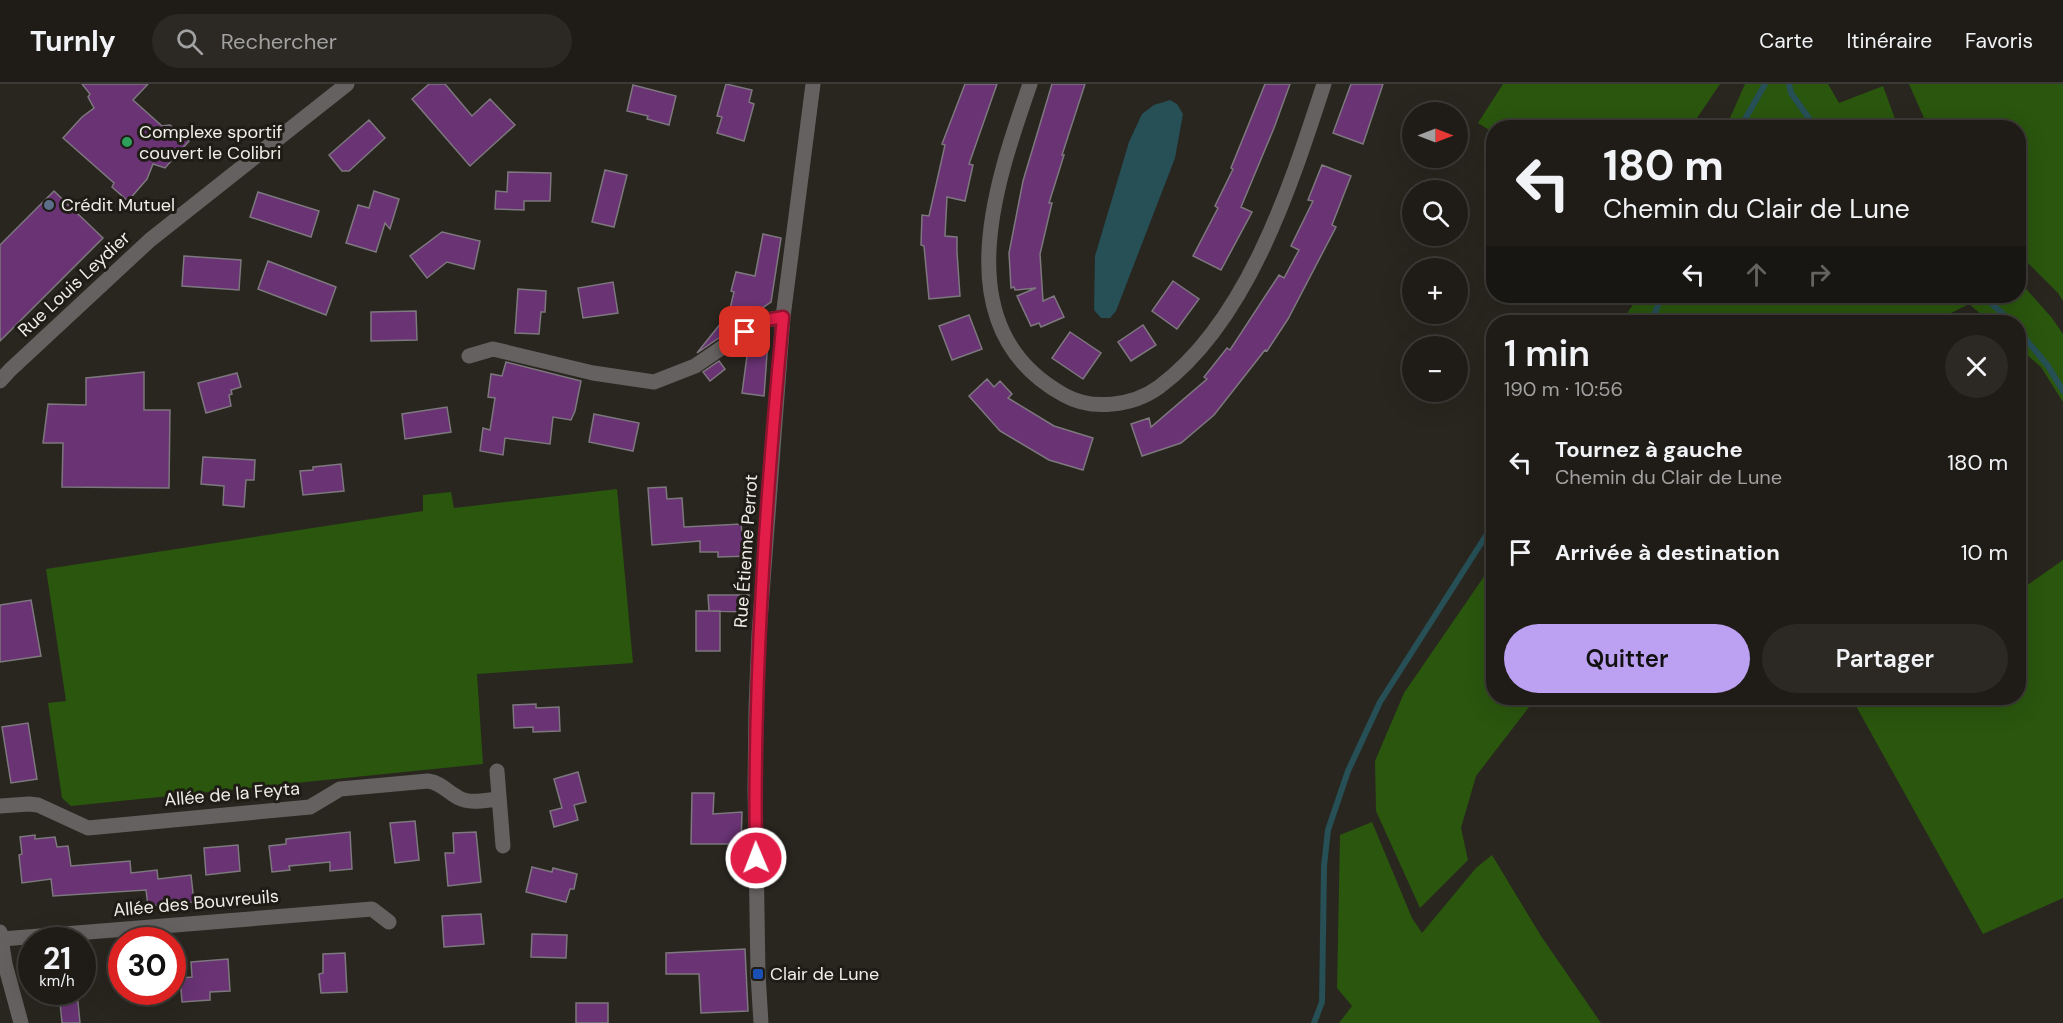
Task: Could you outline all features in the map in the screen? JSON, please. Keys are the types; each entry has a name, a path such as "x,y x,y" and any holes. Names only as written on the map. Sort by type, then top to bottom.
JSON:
{"street":[{"name":"Rue Louis Leydier","path":"0,381 150,240 346,84"},
{"name":"Rue Étienne Perrot","path":"761,1023 756,708 759,633 783,317 813,84"},
{"path":"1030,84 993,211 988,238 990,284 1004,334 1017,357 1053,390 1077,401 1098,405 1124,402 1141,397 1157,388 1191,359 1224,316 1281,209 1324,84"},
{"path":"469,356 493,349 593,373 654,382 695,366 761,321 783,317"},
{"path":"497,771 503,846"},
{"name":"Allée de la Feyta","path":"0,806 38,805 88,828 310,807 340,789 428,781 437,782 459,798 468,801 499,799"},
{"name":"Allée des Bouvreuils","path":"1,935 372,909 389,922"},
{"path":"1,935 5,964 21,1023"}],"green space":[{"path":"1503,84 1720,84 1696,120 1486,120 1486,128 1478,123"},
{"path":"1745,84 1828,84 1839,103 1883,86 1895,120 1729,120"},
{"path":"1909,84 2063,84 2063,301 2026,261 2026,120 1925,120"},
{"path":"2026,289 2063,334 2063,402 2041,367 2026,354 2026,315 1982,315 1969,304 1947,315 1626,315 1634,303 2026,303"},
{"path":"617,489 633,663 477,674 483,764 71,806 62,798 48,703 66,701 46,569 423,511 423,495 451,492 454,508"},
{"path":"2063,560 2063,898 1983,934 1856,706 2026,705 2026,586"},
{"path":"1486,574 1486,705 1531,705 1476,776 1461,828 1468,860 1420,908 1376,811 1375,761 1404,693"},
{"path":"1372,822 1412,918 1422,933 1476,868 1492,855 1541,936 1601,1023 1339,1023 1352,1006 1337,988 1340,835"}],"water":[{"path":"1170,100 1177,104 1183,114 1175,158 1116,311 1110,318 1101,318 1094,310 1095,256 1129,142 1142,114 1154,105"}],"building":[{"name":"Complexe sportif couvert le Colibri","path":"82,84 148,84 133,100 162,126 170,125 189,141 165,168 153,164 147,179 128,201 112,187 114,183 63,138 82,117 94,108 88,97 90,94"},
{"path":"429,84 445,84 472,116 490,99 515,125 470,166 412,99"},
{"path":"726,84 752,90 749,102 754,104 744,141 717,133 722,117 717,116"},
{"path":"965,84 997,84 969,164 973,165 965,201 947,197 945,236 957,237 960,296 929,299 924,246 921,245 922,215 929,216 945,145 942,144"},
{"path":"1052,84 1085,84 1049,203 1052,203 1040,254 1043,301 1054,296 1064,317 1041,327 1039,323 1031,326 1017,296 1036,288 1015,290 1014,287 1011,288 1009,253 1023,181"},
{"path":"1265,84 1290,84 1241,207 1252,212 1221,270 1193,256 1218,208 1215,206 1233,169 1231,168"},
{"path":"1351,84 1383,84 1363,144 1333,133"},
{"path":"633,85 676,96 669,125 647,119 648,116 627,111"},
{"path":"369,120 385,138 349,171 342,171 329,155"},
{"path":"1322,165 1351,176 1332,225 1336,227 1288,319 1267,351 1265,350 1214,415 1181,443 1142,456 1131,424 1149,418 1151,427 1207,379 1204,377 1227,348 1230,350 1279,275 1284,278 1299,250 1291,246 1313,201 1308,200"},
{"path":"605,170 627,175 614,227 592,222"},
{"path":"508,172 551,173 550,201 524,201 524,210 495,209 496,191 507,192"},
{"path":"54,191 103,238 0,341 0,245"},
{"path":"374,191 399,199 390,229 385,223 376,252 346,243 358,205 369,208"},
{"path":"258,192 319,211 311,237 250,217"},
{"path":"442,232 480,241 474,269 447,262 427,278 410,256"},
{"path":"763,234 781,238 771,302 697,353 729,313 736,272 755,276"},
{"path":"184,256 241,260 239,290 182,286"},
{"path":"268,261 336,287 326,315 258,289"},
{"path":"1173,281 1199,299 1177,329 1152,311"},
{"path":"613,282 618,313 583,318 578,288"},
{"path":"518,289 546,291 545,312 541,312 539,334 515,333"},
{"path":"416,311 417,340 371,341 371,312"},
{"path":"969,315 982,349 952,360 939,326"},
{"path":"1143,325 1156,345 1131,361 1118,342"},
{"path":"1070,332 1101,353 1083,379 1052,358"},
{"path":"752,339 768,340 764,396 742,393 749,341"},
{"path":"719,361 725,369 710,381 703,372"},
{"path":"506,362 581,381 571,420 553,417 550,444 505,438 503,455 480,451 483,428 490,430 495,398 488,397 491,374 502,376"},
{"path":"144,372 144,410 170,410 169,488 62,487 63,443 43,443 48,404 86,405 86,378"},
{"path":"237,373 241,387 231,390 232,394 229,395 231,406 206,413 198,383"},
{"path":"987,379 994,387 1000,381 1012,394 1008,398 1054,426 1093,438 1083,470 1049,460 1000,431 969,396"},
{"path":"447,407 451,432 405,439 402,414"},
{"path":"594,414 639,423 633,451 589,442"},
{"path":"203,457 255,460 254,480 246,480 244,507 223,505 224,486 201,484"},
{"path":"341,464 344,491 303,495 300,471"},
{"path":"666,487 667,499 682,498 684,527 741,524 742,533 750,533 751,556 718,557 718,552 700,552 700,541 652,545 648,488"},
{"path":"708,595 749,595 748,612 709,611"},
{"path":"31,600 41,656 0,662 0,605"},
{"path":"696,611 720,611 720,651 696,651"},
{"path":"536,704 536,708 559,707 560,731 533,732 533,727 514,728 513,705"},
{"path":"28,723 37,779 11,783 2,727"},
{"path":"578,772 586,802 574,805 578,820 554,827 550,811 562,808 554,779"},
{"path":"692,793 714,793 713,814 742,812 741,844 691,844"},
{"path":"415,821 419,860 395,863 390,823"},
{"path":"350,832 352,869 330,871 330,862 289,866 290,870 272,872 269,846 286,844 286,839"},
{"path":"476,832 481,882 448,886 445,853 454,853 453,833"},
{"path":"35,835 35,839 55,837 57,847 68,846 71,866 130,861 131,873 157,870 158,879 191,875 194,902 148,906 146,890 53,896 51,879 22,883 20,837"},
{"path":"238,845 240,871 206,875 204,848"},
{"path":"532,867 552,872 553,868 577,874 574,889 570,889 566,902 526,892"},
{"path":"481,914 484,944 444,947 442,916"},
{"path":"532,934 567,935 566,958 531,957"},
{"path":"745,949 748,1011 701,1013 699,974 666,974 666,953"},
{"path":"345,953 347,992 321,993 319,974 323,973 323,954"},
{"path":"228,959 230,991 210,992 210,1000 186,1002 186,978 192,977 191,962"},
{"path":"576,1003 608,1003 608,1023 576,1023"},
{"path":"60,1005 78,1005 80,1023 62,1023"}],"waterway":[{"path":"1745,120 1765,84"},
{"path":"1789,84 1791,93 1810,120"},
{"path":"1654,315 1659,303"},
{"path":"1991,303 2004,315"},
{"path":"2026,339 2048,366 2063,391"},
{"path":"1314,1023 1322,1002 1324,866 1328,830 1348,771 1380,702 1486,536"}],"place":[{"name":"Complexe sportif couvert le Colibri","path":"127,142"},
{"name":"Crédit Mutuel","path":"49,205"},
{"name":"Clair de Lune","path":"758,974"}],"route":[{"path":"745,332 761,321 783,317 759,633 756,708 756,858"}]}
